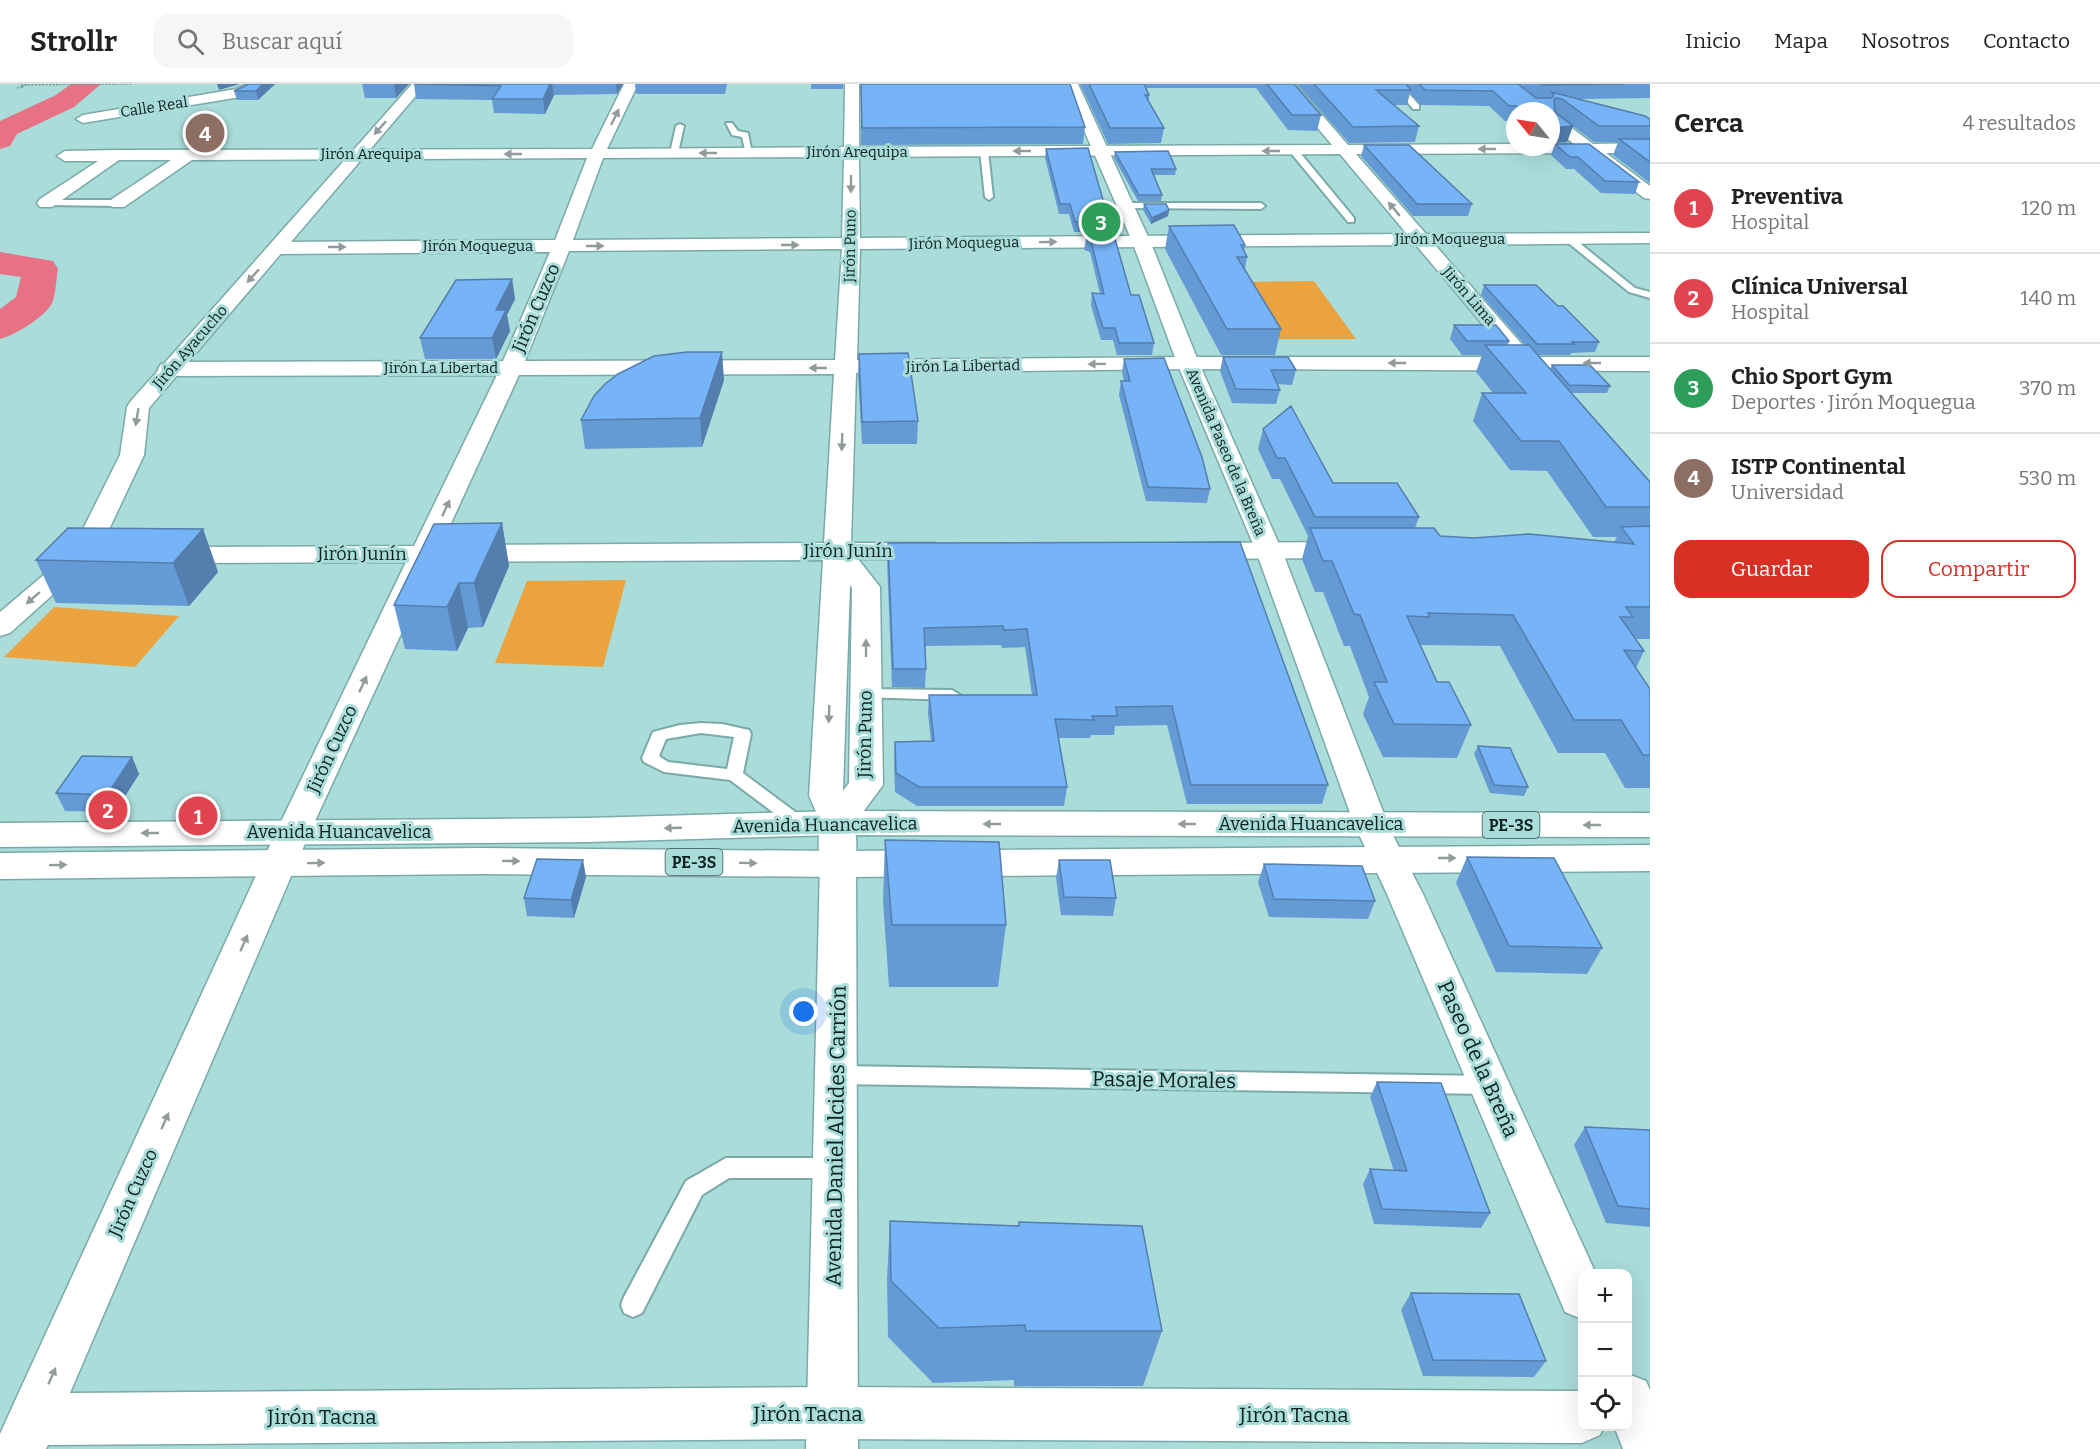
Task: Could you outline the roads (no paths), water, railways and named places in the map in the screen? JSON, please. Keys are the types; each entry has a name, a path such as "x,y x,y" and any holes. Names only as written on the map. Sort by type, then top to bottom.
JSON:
{"main road":[{"name":"Calle Real","path":"83,119 240,93 259,84"},
{"name":"Jirón Ayacucho","path":"0,627 94,555 132,455 138,407 418,84"},
{"name":"Jirón Cuzco","path":"26,1434 286,848 510,368 562,246 597,154 631,84"},
{"name":"Jirón Puno","path":"837,844 826,796 833,589 837,551 851,244 852,84"},
{"name":"Avenida Paseo de la Breña","path":"1071,84 1141,241 1188,363 1269,551 1380,841"},
{"name":"Jirón Lima","path":"1288,84 1542,381"},
{"path":"1560,126 1650,194"},
{"name":"Jirón Arequipa","path":"65,156 1650,148"},
{"path":"46,203 117,155"},
{"path":"118,203 189,155"},
{"name":"Jirón Moquegua","path":"278,248 1650,238"},
{"name":"Jirón La Libertad","path":"169,369 845,368 1188,363 1650,364"},
{"path":"1173,551 1376,550"},
{"name":"Jirón Puno","path":"837,551 866,587 866,785 837,844"},
{"name":"Jirón Junín","path":"141,555 957,551"},
{"name":"Avenida Huancavelica","path":"0,866 588,830 800,824 837,844"},
{"name":"Avenida Huancavelica","path":"0,835 286,848 482,861 837,844 1380,841 1650,825"},
{"name":"Avenida Huancavelica","path":"1380,841 1650,858"},
{"name":"Paseo de la Breña","path":"1380,841 1578,1287"},
{"name":"Avenida Daniel Alcides Carrión","path":"832,1431 837,1076 837,844"},
{"name":"Jirón Tacna","path":"26,1434 832,1431 1578,1416"}],"lane":[{"path":"1396,84 1416,107"},
{"path":"729,125 735,133 745,135 749,152"},
{"path":"674,153 680,126"},
{"path":"984,151 989,197"},
{"path":"1294,151 1351,220"},
{"path":"46,203 118,203"},
{"path":"1123,205 1261,206"},
{"path":"1569,239 1632,290 1650,295"},
{"path":"866,694 971,696"},
{"path":"734,775 743,734 724,728 679,729 659,736 650,758 664,767 734,775 800,824"},
{"name":"Pasaje Morales","path":"837,1076 1490,1085"},
{"path":"633,1305 694,1188 726,1168 836,1168"}],"waterway":[{"path":"0,140 5,129 65,101 88,84"},
{"path":"0,263 40,269 34,302 0,327"}],"place":[{"name":"ISTP Continental","path":"205,133"},
{"name":"Chio Sport Gym","path":"1101,222"},
{"name":"Clínica Universal","path":"108,810"},
{"name":"Preventiva","path":"198,816"}]}
